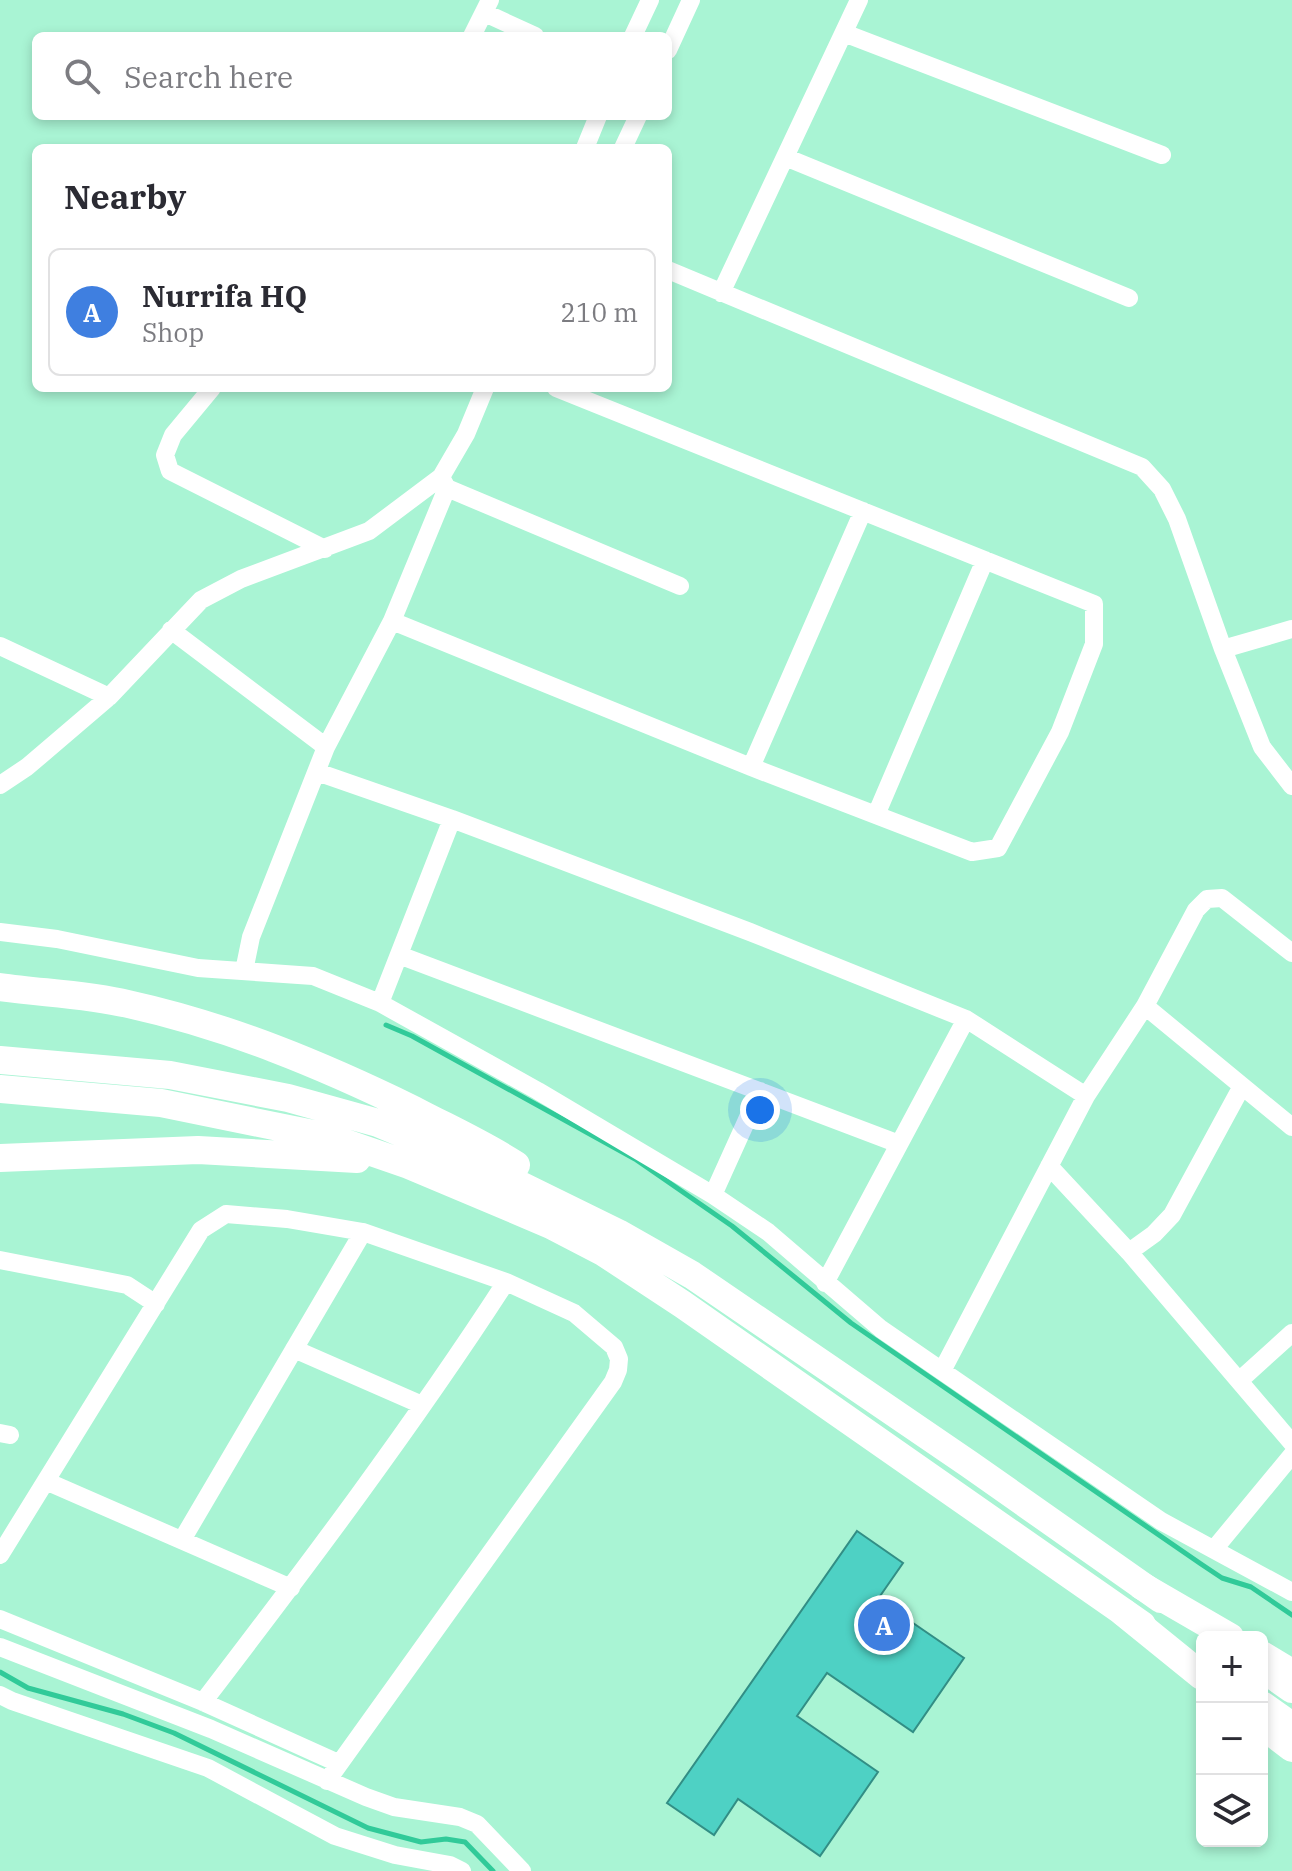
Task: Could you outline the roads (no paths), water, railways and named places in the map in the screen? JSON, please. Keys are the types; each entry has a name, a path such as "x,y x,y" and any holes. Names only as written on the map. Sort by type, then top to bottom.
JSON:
{"main road":[{"path":"0,987 123,1003 183,1017 265,1044 366,1086 494,1150 658,1254 969,1464 1208,1631"},
{"path":"0,1060 170,1075 348,1113 481,1166 658,1254"},
{"path":"0,1089 161,1103 328,1137 409,1165 551,1225 603,1252 682,1304 1196,1661"},
{"path":"0,1158 198,1150 334,1156 409,1165"},
{"path":"1142,1586 1220,1631"},
{"path":"1123,1612 1196,1671"},
{"path":"1268,1659 1292,1673"},
{"path":"1268,1672 1292,1689"},
{"path":"1268,1709 1292,1726"},
{"path":"1268,1730 1292,1748"}],"street":[{"path":"635,32 650,0"},
{"path":"672,41 691,0"},
{"path":"721,293 859,0"},
{"path":"474,32 487,6 529,32"},
{"path":"844,33 1162,155"},
{"path":"587,144 596,120"},
{"path":"625,144 636,120"},
{"path":"785,157 1129,298"},
{"path":"672,272 1142,467 1162,489 1177,519 1262,747 1292,786"},
{"path":"209,392 173,435 165,455 170,471 325,549"},
{"path":"244,971 251,937 326,747 392,621 444,482 483,392"},
{"path":"392,621 751,767 972,852 998,848 1060,732 1094,644 1094,604 566,392"},
{"path":"0,785 27,767 109,697 190,610 219,590 369,531 444,482"},
{"path":"444,482 680,586"},
{"path":"751,767 863,511"},
{"path":"876,815 985,560"},
{"path":"1223,649 1292,629"},
{"path":"171,630 326,747"},
{"path":"0,646 109,697"},
{"path":"317,772 452,819 750,932 966,1019 1086,1096"},
{"path":"380,1003 452,819"},
{"path":"942,1371 1086,1096 1145,1006 1196,910 1207,899 1222,898 1292,953"},
{"path":"0,932 57,939 198,968 313,976 380,1003 538,1091 713,1195 768,1232 881,1329 942,1371 1161,1521 1292,1592"},
{"path":"399,955 899,1144"},
{"path":"1145,1006 1292,1127"},
{"path":"825,1283 966,1019"},
{"path":"1129,1252 1154,1234 1172,1215 1242,1086"},
{"path":"713,1195 760,1091"},
{"path":"1049,1166 1129,1252 1292,1443"},
{"path":"0,1555 48,1482 201,1230 226,1214 287,1219 363,1232 506,1282 574,1313 614,1347 619,1359 613,1382 327,1781"},
{"path":"182,1540 363,1232"},
{"path":"0,1260 127,1285 156,1304"},
{"path":"203,1702 291,1588 506,1282"},
{"path":"1239,1381 1292,1333"},
{"path":"294,1349 422,1405"},
{"path":"1215,1548 1292,1455"},
{"path":"48,1482 291,1588"},
{"path":"0,1619 203,1702 338,1763"},
{"path":"0,1647 211,1729 394,1807 460,1817 477,1824 522,1871"},
{"path":"0,1695 208,1768 335,1836 395,1855 450,1865 462,1871"}],"waterway":[{"path":"386,1025 412,1036 635,1159 732,1226 851,1323 1222,1578 1251,1587 1292,1615"},
{"path":"0,1672 28,1688 123,1714 174,1733 368,1828 421,1842 446,1839 465,1842 493,1871"}],"place":[{"name":"Nurrifa HQ","path":"884,1625"}]}
